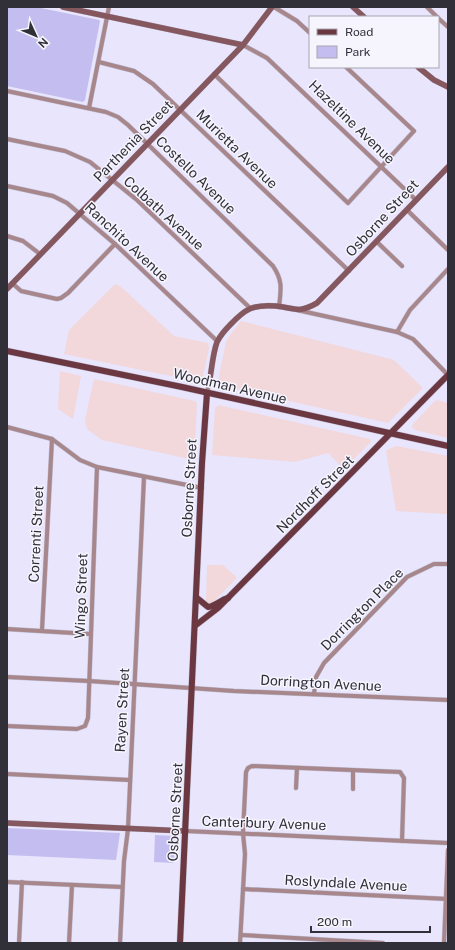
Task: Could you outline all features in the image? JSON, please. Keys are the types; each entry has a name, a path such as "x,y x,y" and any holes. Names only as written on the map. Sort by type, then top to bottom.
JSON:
{"main road":[{"name":"Woodman Avenue","path":"7,351 448,446"},
{"name":"Nordhoff Street","path":"196,625 229,598 448,375"},
{"name":"Osborne Street","path":"180,943 207,393"},
{"path":"197,598 208,608 220,600 229,598"}],"street":[{"name":"Hazeltine Avenue","path":"63,7 243,45 267,58 416,200"},
{"path":"89,108 109,7"},
{"path":"273,7 297,21 309,32"},
{"name":"Parthenia Street","path":"9,285 243,45 273,7"},
{"path":"353,7 363,16"},
{"path":"427,7 437,16"},
{"path":"439,18 448,27"},
{"name":"Murietta Avenue","path":"99,62 134,71 153,84 349,271"},
{"path":"214,74 348,203 414,131 347,68"},
{"path":"419,68 434,80 448,87"},
{"name":"Costello Avenue","path":"7,91 106,112 118,117 128,124 273,266 280,278 281,286 278,306"},
{"name":"Colbath Avenue","path":"7,139 65,151 90,162 137,200 250,308"},
{"name":"Osborne Street","path":"297,310 307,308 317,303 377,242 448,166"},
{"name":"Ranchito Avenue","path":"7,186 53,196 67,202 115,244 217,341"},
{"path":"407,210 448,250"},
{"path":"7,236 23,240 40,254"},
{"path":"377,242 402,266"},
{"path":"9,285 21,291 61,298 68,293 115,244"},
{"path":"397,332 410,310 448,269"},
{"path":"250,308 263,305 278,306 397,332 413,339 448,375"},
{"name":"Osborne Street","path":"207,393 217,341 222,333 235,320 250,308"},
{"path":"7,427 52,439 80,460 97,467 202,488"},
{"name":"Correnti Street","path":"42,630 52,439"},
{"name":"Wingo Street","path":"7,726 76,729 85,726 88,718 97,467"},
{"name":"Rayen Street","path":"120,943 122,887 128,828 144,477"},
{"name":"Dorrington Place","path":"314,694 316,676 324,663 407,577 434,564 448,564"},
{"path":"7,629 90,634"},
{"name":"Dorrington Avenue","path":"7,677 89,680 192,688 448,700"},
{"path":"240,943 245,854 244,833 246,772 248,768 252,766 400,772 404,778 402,841"},
{"path":"296,788 298,768"},
{"path":"352,771 353,789"},
{"path":"7,774 130,780"},
{"name":"Canterbury Avenue","path":"7,823 244,833 448,844"},
{"path":"444,943 448,850"},
{"path":"7,882 122,887"},
{"path":"19,943 22,882"},
{"path":"69,943 72,885"},
{"name":"Roslyndale Avenue","path":"243,889 447,899"},
{"path":"241,935 383,943"}],"shaded area":[{"path":"115,284 120,286 174,336 208,343 209,348 202,380 200,382 64,354 69,330"},
{"path":"241,321 394,360 423,388 388,423 222,386 218,381 226,342"},
{"path":"60,371 81,376 73,419 58,409"},
{"path":"94,379 195,401 197,404 194,460 102,440 87,429 85,420"},
{"path":"436,400 448,403 448,438 415,430 412,427 413,424"},
{"path":"218,405 370,439 371,442 344,469 328,453 295,462 212,455 215,408"},
{"path":"397,446 448,456 448,514 396,511 386,451"},
{"path":"207,565 223,565 237,578 212,603 206,601"}],"green space":[{"path":"7,7 36,7 100,21 85,100 83,102 7,86"},
{"path":"7,828 120,833 116,860 7,855"},
{"path":"155,835 175,836 174,863 154,862"}]}
